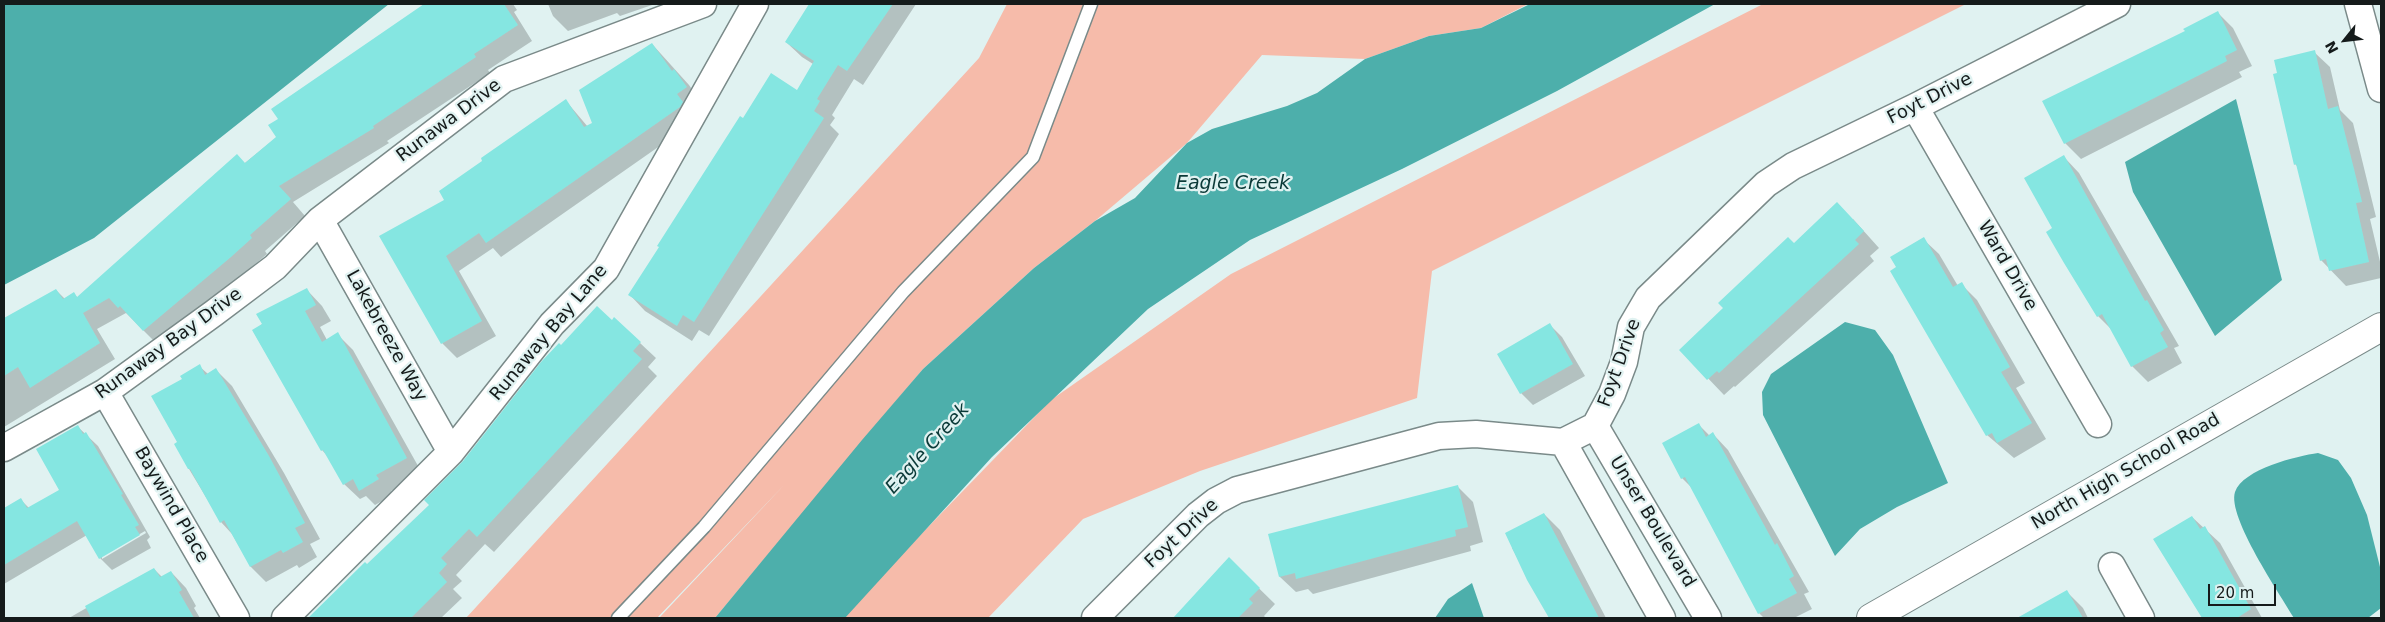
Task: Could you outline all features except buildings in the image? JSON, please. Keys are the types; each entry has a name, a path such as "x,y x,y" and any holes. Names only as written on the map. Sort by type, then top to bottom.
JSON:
{"street":[{"name":"Runawa Drive","path":"320,220 504,79 704,4"},
{"name":"Runaway Bay Lane","path":"285,618 451,452 552,324 606,269 755,4"},
{"name":"Foyt Drive","path":"1095,618 1198,515 1216,501 1237,490 1439,436 1476,434 1563,442 1595,426 1612,394 1621,370 1631,327 1648,298 1779,175 2117,4"},
{"path":"2358,4 2381,89"},
{"name":"Ward Drive","path":"1916,107 2098,424"},
{"name":"Runaway Bay Drive","path":"4,448 106,392 275,267 320,220"},
{"name":"Lakebreeze Way","path":"320,220 451,452"},
{"name":"North High School Road","path":"1871,618 2381,327"},
{"name":"Baywind Place","path":"106,392 236,618"},
{"name":"Unser Boulevard","path":"1595,426 1708,618"},
{"name":"Unser Boulevard","path":"1563,442 1662,618"},
{"path":"2112,566 2141,618"}],"lane":[{"path":"618,618 704,527 903,292 1033,157 1091,4"}],"shaded area":[{"path":"1007,4 1528,4 1481,28 1429,36 1365,59 1262,55 1187,143 1095,221 1034,268 923,369 715,618 659,618 786,483 657,618 466,618 979,58"},
{"path":"1763,4 1966,4 1432,271 1417,398 1200,471 1083,519 988,618 840,618 1051,400 1231,274"}],"water":[{"path":"4,4 389,4 94,238 4,285"},
{"name":"Eagle Creek","path":"1530,4 1715,4 1557,91 1402,169 1250,240 1148,309 992,457 845,618 715,618 923,369 1034,268 1095,221 1135,198 1187,143 1212,129 1287,106 1317,93 1365,59 1429,36 1481,28"},
{"path":"2236,99 2282,280 2215,336 2133,192 2125,162"},
{"path":"1845,322 1875,330 1893,355 1948,483 1897,507 1860,529 1835,556 1763,415 1762,392 1771,374"},
{"path":"2318,453 2338,460 2351,478 2367,515 2381,571 2381,608 2368,618 2294,618 2246,537 2239,519 2235,504 2235,492 2248,477 2272,465"},
{"path":"1472,583 1484,618 1435,618 1448,599"}]}
